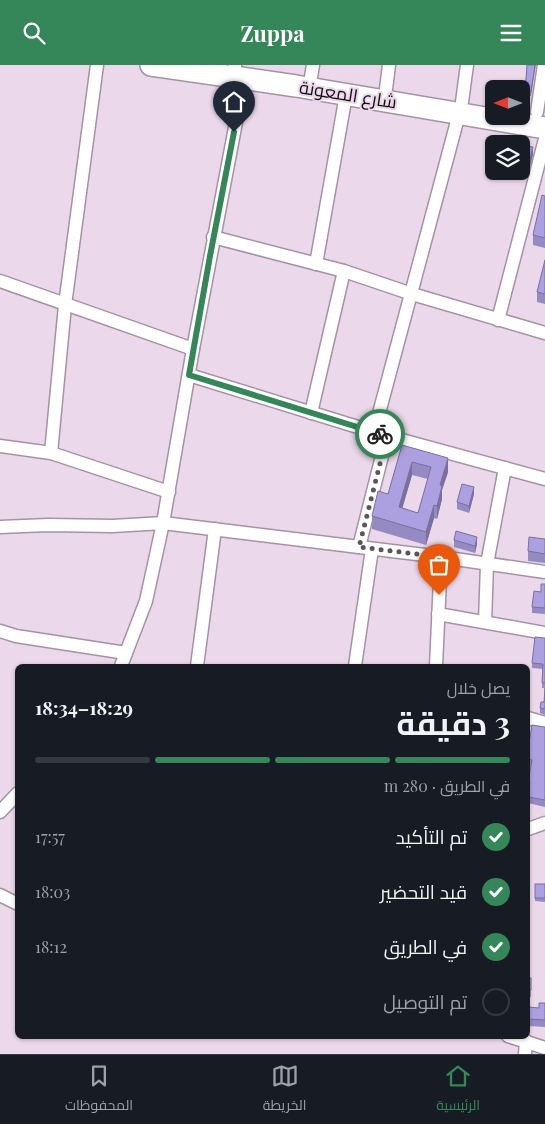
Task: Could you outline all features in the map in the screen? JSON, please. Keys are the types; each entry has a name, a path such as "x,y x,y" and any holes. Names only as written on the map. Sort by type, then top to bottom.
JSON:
{"highway":[{"name":"شارع المعونة","path":"151,65 312,71 386,89 430,103"},
{"name":"شارع المعونة","path":"236,69 346,95 537,116"},
{"name":"شارع المعونة","path":"460,108 485,107"}],"street":[{"path":"50,453 65,305 98,65"},
{"path":"386,89 389,65"},
{"path":"374,432 460,108 467,65"},
{"path":"537,116 544,65"},
{"path":"122,664 146,601 164,523 213,237 236,69"},
{"path":"316,264 346,95"},
{"path":"498,320 545,139"},
{"path":"213,237 344,271 412,294 545,333"},
{"path":"311,413 344,271"},
{"path":"0,281 193,349"},
{"path":"189,375 387,436 545,479"},
{"path":"355,664 366,548 387,436"},
{"path":"0,446 50,453 169,492"},
{"path":"485,622 487,564 505,468"},
{"path":"0,527 48,525 113,527 164,523 441,557 545,573"},
{"path":"198,664 215,529"},
{"path":"436,664 441,557"},
{"path":"438,614 545,633"},
{"path":"0,631 16,636 126,653"},
{"path":"530,719 545,723"},
{"path":"0,812 15,796"},
{"path":"530,828 545,823"},
{"path":"0,895 15,902"},
{"path":"512,1039 525,1048 545,1048"}],"building":[{"path":"527,65 535,65 531,92 530,80 526,80"},
{"path":"530,146 533,147 530,159"},
{"path":"542,195 545,196 545,238 533,235"},
{"path":"545,260 545,294 537,292"},
{"path":"402,445 448,458 440,485 442,486 437,506 434,505 426,532 372,516 378,491 388,494","holes":["412,462 431,467 418,513 399,507"]},
{"path":"462,484 474,487 469,506 457,502"},
{"path":"456,531 477,537 475,546 454,540"},
{"path":"529,537 545,539 545,554 528,551"},
{"path":"541,584 545,584 545,608 532,607 534,591 541,592"},
{"path":"535,637 545,638 545,683 542,683 543,664 532,663"},
{"path":"545,688 545,709 540,708 541,702 544,702"},
{"path":"532,725 545,727 545,800 530,797 532,760 530,760"},
{"path":"535,884 545,884 545,898 535,898"},
{"path":"539,1003 545,1003 545,1020 530,1019 530,1007 539,1008"}],"way so far":[{"path":"380,434 387,436 359,547 441,557 439,595"}],"route":[{"path":"234,132 189,375 380,434"}]}
